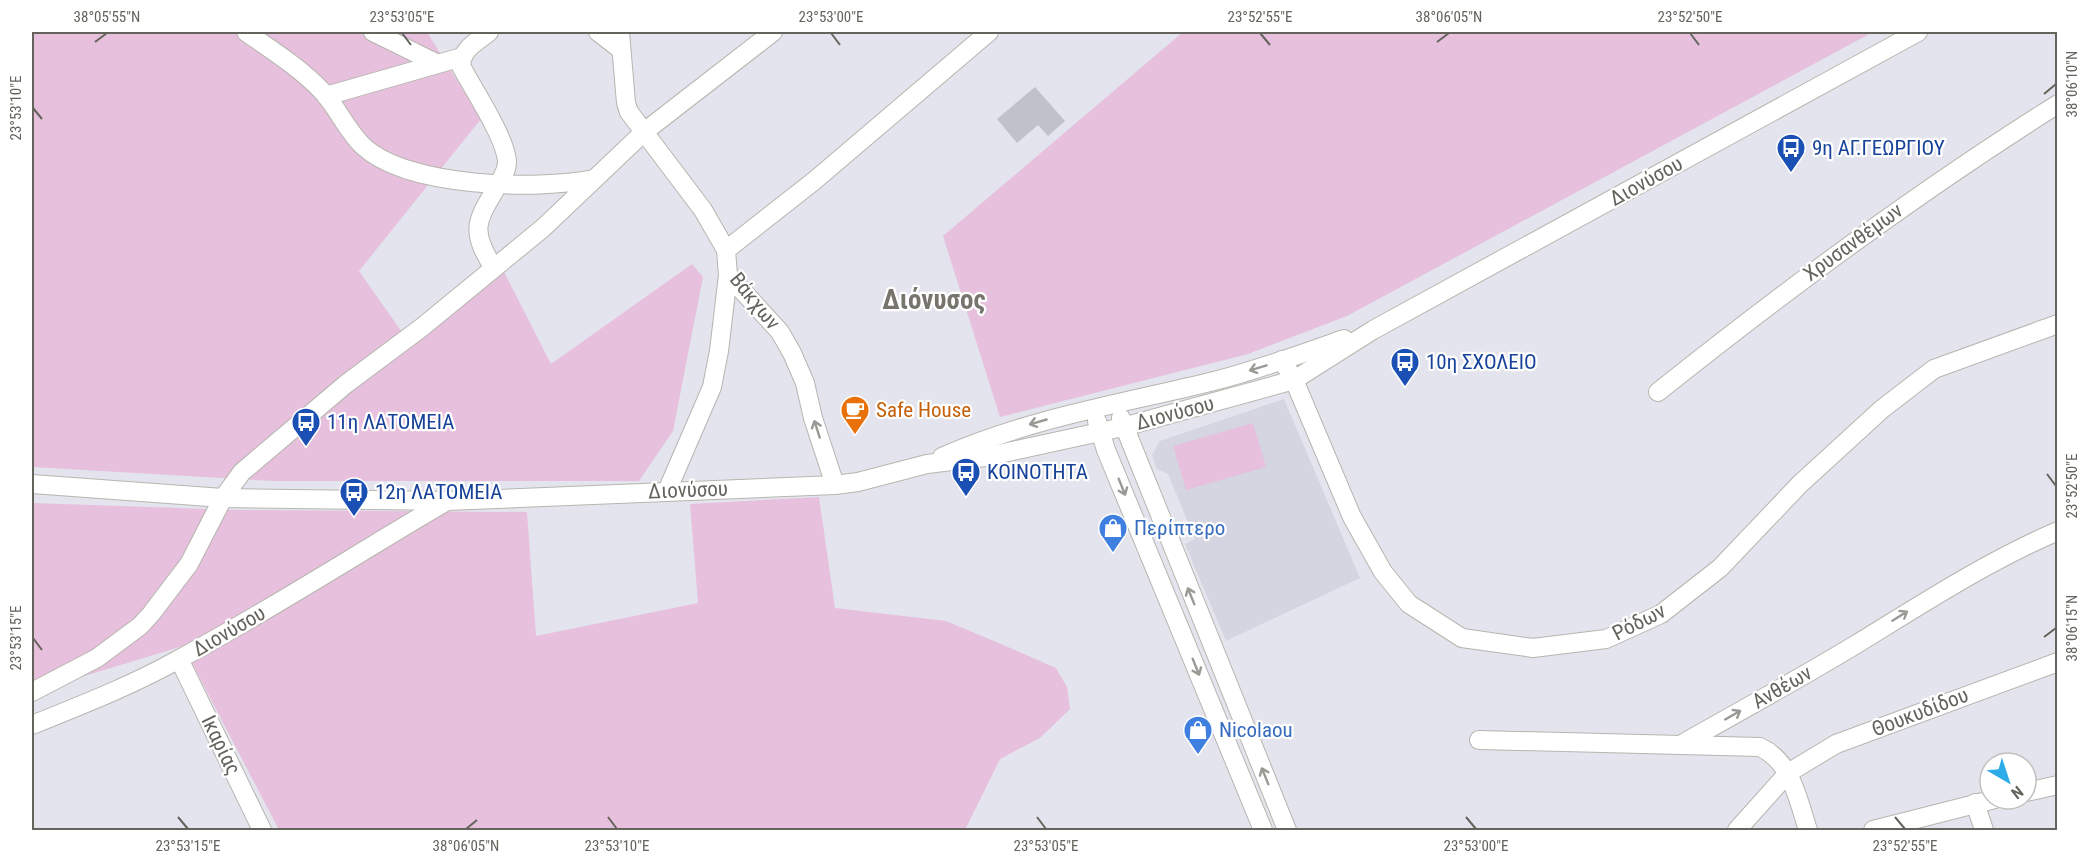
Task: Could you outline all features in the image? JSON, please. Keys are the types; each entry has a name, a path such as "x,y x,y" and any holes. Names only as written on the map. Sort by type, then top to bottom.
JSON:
{"street":[{"path":"246,32 294,67 326,96 349,131 364,147 403,170 423,175 545,186 594,179"},
{"path":"373,32 436,63"},
{"path":"489,32 466,50 462,57 462,66 504,150 507,163 481,215 477,239 494,267"},
{"path":"598,32 620,40"},
{"path":"32,692 97,658 140,626 189,564 223,498 242,472 292,428 421,328 543,228 644,132 773,32"},
{"path":"726,250 814,181 989,32"},
{"name":"Διονύσου","path":"32,484 223,498 447,501 835,484 858,482 927,464 985,457 1123,428 1294,380 1373,330 1918,32"},
{"name":"Βάκχων","path":"620,40 626,104 644,132 703,210 726,250 728,275 780,332 792,352 806,383 813,418 835,484"},
{"path":"326,96 462,57"},
{"name":"Χρυσανθέμων","path":"1658,392 1822,264 1958,167 2058,104"},
{"path":"667,491 712,387 719,351 728,275"},
{"name":"Ρόδων","path":"1282,360 1294,380 1352,517 1383,572 1409,604 1462,638 1533,648 1606,639 1661,614 1720,568 1800,484 1882,409 1934,369 2058,324"},
{"name":"Διονύσου","path":"927,464 990,436 1218,380 1373,330"},
{"path":"1117,404 1123,428 1287,831"},
{"path":"1095,409 1100,433 1263,831"},
{"name":"Διονύσου","path":"32,725 102,697 179,659 290,596 447,501"},
{"name":"Ανθέων","path":"1682,744 1854,645 1954,582 2011,552 2058,531"},
{"name":"Ικαρίας","path":"179,659 262,831"},
{"name":"Θουκυδίδου","path":"1737,831 1788,773 1836,744 2058,662"},
{"path":"1479,740 1760,747 1777,757 1788,773 1808,831"},
{"path":"2038,789 2058,785"},
{"path":"1873,831 1978,802"},
{"path":"1975,803 1984,831"}],"shaded area":[{"path":"32,32 427,32 481,119 359,271 411,345 504,272 551,364 692,264 703,277 673,431 639,481 273,481 32,467"},
{"path":"1183,32 1873,32 1347,316 1248,354 1000,417 943,236"},
{"path":"1284,399 1360,578 1226,641 1185,544 1195,539 1168,474 1157,469 1152,455 1160,441"},
{"path":"1253,423 1266,467 1186,490 1173,446"},
{"path":"819,497 835,608 946,621 1056,668 1067,687 1070,709 1040,738 1000,759 965,830 279,830 183,646 32,692 32,503 239,510 527,512 536,636 698,603 690,504"}],"building":[{"path":"1035,87 1065,121 1048,136 1038,125 1017,143 997,119"}],"place":[{"name":"9η ΑΓ.ΓΕΩΡΓΙΟΥ","path":"1791,174"},
{"name":"10η ΣΧΟΛΕΙΟ","path":"1405,388"},
{"name":"Safe House","path":"855,436"},
{"name":"11η ΛΑΤΟΜΕΙΑ","path":"306,448"},
{"name":"ΚΟΙΝΟΤΗΤΑ","path":"966,498"},
{"name":"12η ΛΑΤΟΜΕΙΑ","path":"354,518"},
{"name":"Περίπτερο","path":"1113,554"},
{"name":"Nicolaou","path":"1198,756"}],"district":[{"name":"Διόνυσος","path":"934,300"}]}
